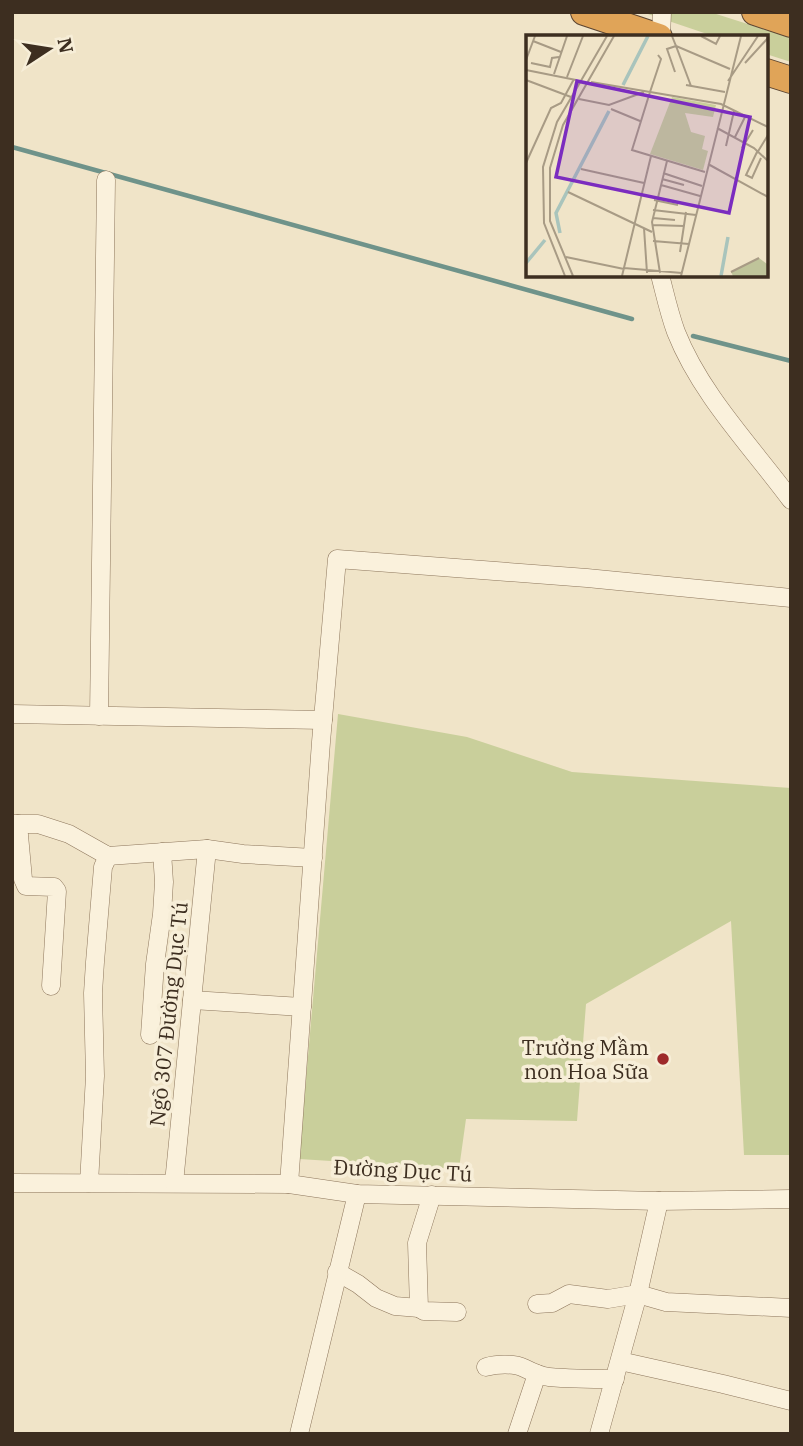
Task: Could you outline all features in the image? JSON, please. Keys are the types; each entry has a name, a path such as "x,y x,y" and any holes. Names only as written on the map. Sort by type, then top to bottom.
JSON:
{"highway":[{"path":"584,12 654,35"},
{"path":"755,12 791,24"},
{"path":"768,73 791,80"}],"street":[{"path":"660,35 662,12"},
{"path":"99,716 106,180"},
{"path":"660,276 666,302 689,358 717,403 791,500"},
{"path":"289,1184 337,559 587,578 791,598"},
{"path":"12,715 323,720"},
{"path":"51,986 57,891 54,887 26,886 15,824 38,824 69,834 108,856 207,849 313,859"},
{"name":"Ngõ 307 Đường Dục Tú","path":"174,1183 207,849"},
{"path":"149,1035 162,914 162,852"},
{"path":"89,1183 95,1076 93,993 103,867 108,856"},
{"path":"192,1000 302,1007"},
{"name":"Đường Dục Tú","path":"12,1183 289,1184 357,1194 659,1201 791,1199"},
{"path":"299,1434 357,1194"},
{"path":"419,1308 417,1243 432,1195"},
{"path":"599,1434 638,1294 659,1201"},
{"path":"337,1272 376,1298 395,1306 419,1308 424,1311 457,1312"},
{"path":"537,1304 552,1303 569,1294 608,1299 638,1294 666,1302 791,1308"},
{"path":"620,1361 791,1401"},
{"path":"486,1367 494,1364 517,1367 548,1377 615,1379"},
{"path":"517,1434 537,1374"}],"green space":[{"path":"642,12 710,12 791,38 791,62 768,55 768,35 710,35"},
{"path":"338,714 467,737 572,772 791,788 791,1155 744,1155 731,921 586,1004 577,1121 466,1119 459,1169 299,1159"}],"waterway":[{"path":"12,147 632,319"},
{"path":"693,336 791,361"}],"place":[{"name":"Trường Mầm non Hoa Sữa","path":"663,1059"}]}
